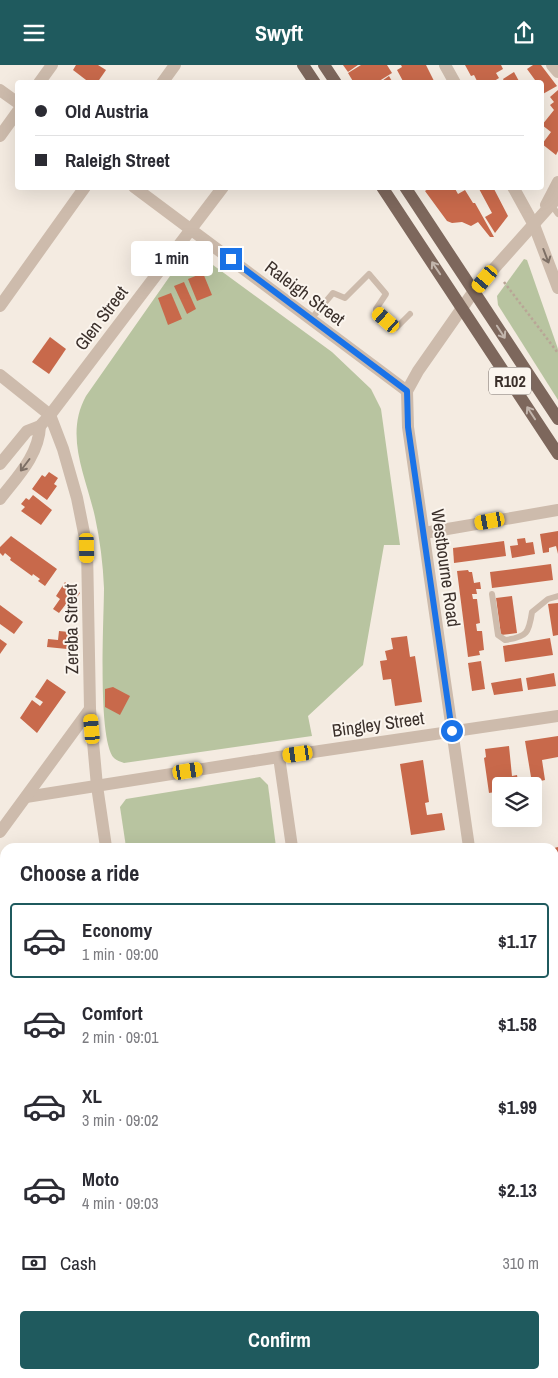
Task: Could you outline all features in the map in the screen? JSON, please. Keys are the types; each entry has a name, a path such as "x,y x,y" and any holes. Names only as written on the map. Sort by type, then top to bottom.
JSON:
{"main road":[{"path":"303,65 313,80"},
{"path":"324,65 334,80"},
{"name":"R102","path":"384,190 558,453"},
{"name":"R102","path":"406,190 558,419"}],"street":[{"path":"41,80 52,65"},
{"path":"164,80 175,65"},
{"path":"444,65 453,80"},
{"path":"552,65 558,72"},
{"path":"0,90 15,101"},
{"path":"0,136 15,115"},
{"path":"407,391 418,371 474,291 552,205 558,182"},
{"path":"0,306 82,190"},
{"name":"Raleigh Street","path":"138,190 407,391"},
{"name":"Glen Street","path":"0,464 27,431 40,426 50,415 221,190"},
{"path":"515,190 534,225 558,285"},
{"path":"0,375 50,415"},
{"name":"Westbourne Road","path":"407,391 408,427 468,843"},
{"name":"Zereba Street","path":"50,415 69,467 87,548 90,709 97,786 105,843"},
{"path":"0,499 32,456 40,441 40,426"},
{"path":"424,533 558,510"},
{"path":"0,832 90,709"},
{"name":"Bingley Street","path":"26,797 558,716"},
{"path":"279,757 291,843"}],"lane":[{"path":"311,319 333,293 344,297 368,274 386,294 376,312 396,328 410,314"},
{"path":"492,594 498,635 505,640 517,639 526,633 529,629 532,612 548,599 558,597"}],"path":[{"path":"504,282 558,353"}],"green space":[{"path":"524,259 527,260 558,349 558,400 498,305 497,296"},
{"path":"191,262 213,265 332,352 371,389 381,409 400,545 384,545 363,665 308,716 312,736 124,763 114,758 109,747 105,728 103,704 103,570 95,517 79,456 77,426 86,396 170,276 175,270"},
{"path":"260,777 268,785 275,843 125,843 120,807 126,799"}],"building":[{"path":"76,65 98,65 106,70 99,80 86,80 73,70"},
{"path":"343,65 358,65 348,72"},
{"path":"361,65 387,65 392,73 381,80 352,80 348,73"},
{"path":"401,65 426,65 434,80 402,80 397,70 402,67"},
{"path":"465,65 501,65 503,69 496,73 499,78 496,80 476,80 474,75 471,76"},
{"path":"533,65 541,65 557,86 544,93 544,80 535,80 527,69"},
{"path":"514,72 518,80 504,80"},
{"path":"389,76 391,80 383,80"},
{"path":"558,90 558,151 556,155 544,146 544,141 551,132 544,127 544,122 554,110 550,105 554,102 550,97"},
{"path":"456,190 458,194 465,190 473,203 475,203 494,237 490,237 478,222 471,226 462,222 452,223 447,221 425,191"},
{"path":"480,190 495,190 508,216 495,233 485,217 492,213"},
{"path":"203,273 212,295 197,301 188,279"},
{"path":"184,282 196,309 187,314 174,286"},
{"path":"171,293 182,319 168,325 158,298"},
{"path":"50,337 66,349 49,374 32,362"},
{"path":"49,472 58,478 54,484 57,486 47,500 32,489 42,475 45,477"},
{"path":"33,495 52,510 41,525 21,511 25,507 21,504 26,498 29,500"},
{"path":"558,531 558,554 556,546 549,548 549,552 543,553 540,534"},
{"path":"11,536 57,569 45,586 38,581 40,579 33,574 32,576 10,560 11,558 5,553 3,556 0,553 0,547"},
{"path":"525,538 526,543 533,542 535,554 512,558 510,546 518,545 517,539"},
{"path":"504,541 506,556 454,563 453,548"},
{"path":"551,564 553,580 492,588 490,572"},
{"path":"468,570 472,572 474,583 480,582 481,589 476,589 477,594 472,594 473,599 477,599 480,623 476,624 477,631 482,631 484,650 479,651 480,655 468,657 457,571"},
{"path":"65,582 80,593 70,607 66,604 59,613 53,609 60,599 56,596"},
{"path":"512,596 517,633 501,635 496,598"},
{"path":"558,603 558,635 553,636 548,604"},
{"path":"0,605 23,622 14,634 0,624"},
{"path":"59,631 79,633 77,650 47,647 48,639 58,640"},
{"path":"407,636 410,657 415,656 422,702 395,706 391,679 383,680 380,661 387,660 385,651 393,649 391,638"},
{"path":"550,638 553,655 505,662 503,646"},
{"path":"0,639 7,644 0,654"},
{"path":"481,661 485,689 472,691 468,663"},
{"path":"554,673 556,686 528,690 526,678"},
{"path":"521,678 523,691 494,695 491,683"},
{"path":"47,679 66,692 37,733 20,718 32,700 40,706 43,702 35,697"},
{"path":"113,687 130,696 120,715 105,707 105,689"},
{"path":"558,736 558,757 542,760 545,780 542,781 542,777 531,777 525,741"},
{"path":"509,746 512,776 517,775 517,777 492,777 492,792 489,793 484,758 486,757 485,749"},
{"path":"423,760 429,802 425,803 427,815 442,813 445,830 411,835 400,764"}],"route":[{"path":"231,259 407,391 408,427 452,731"}]}
